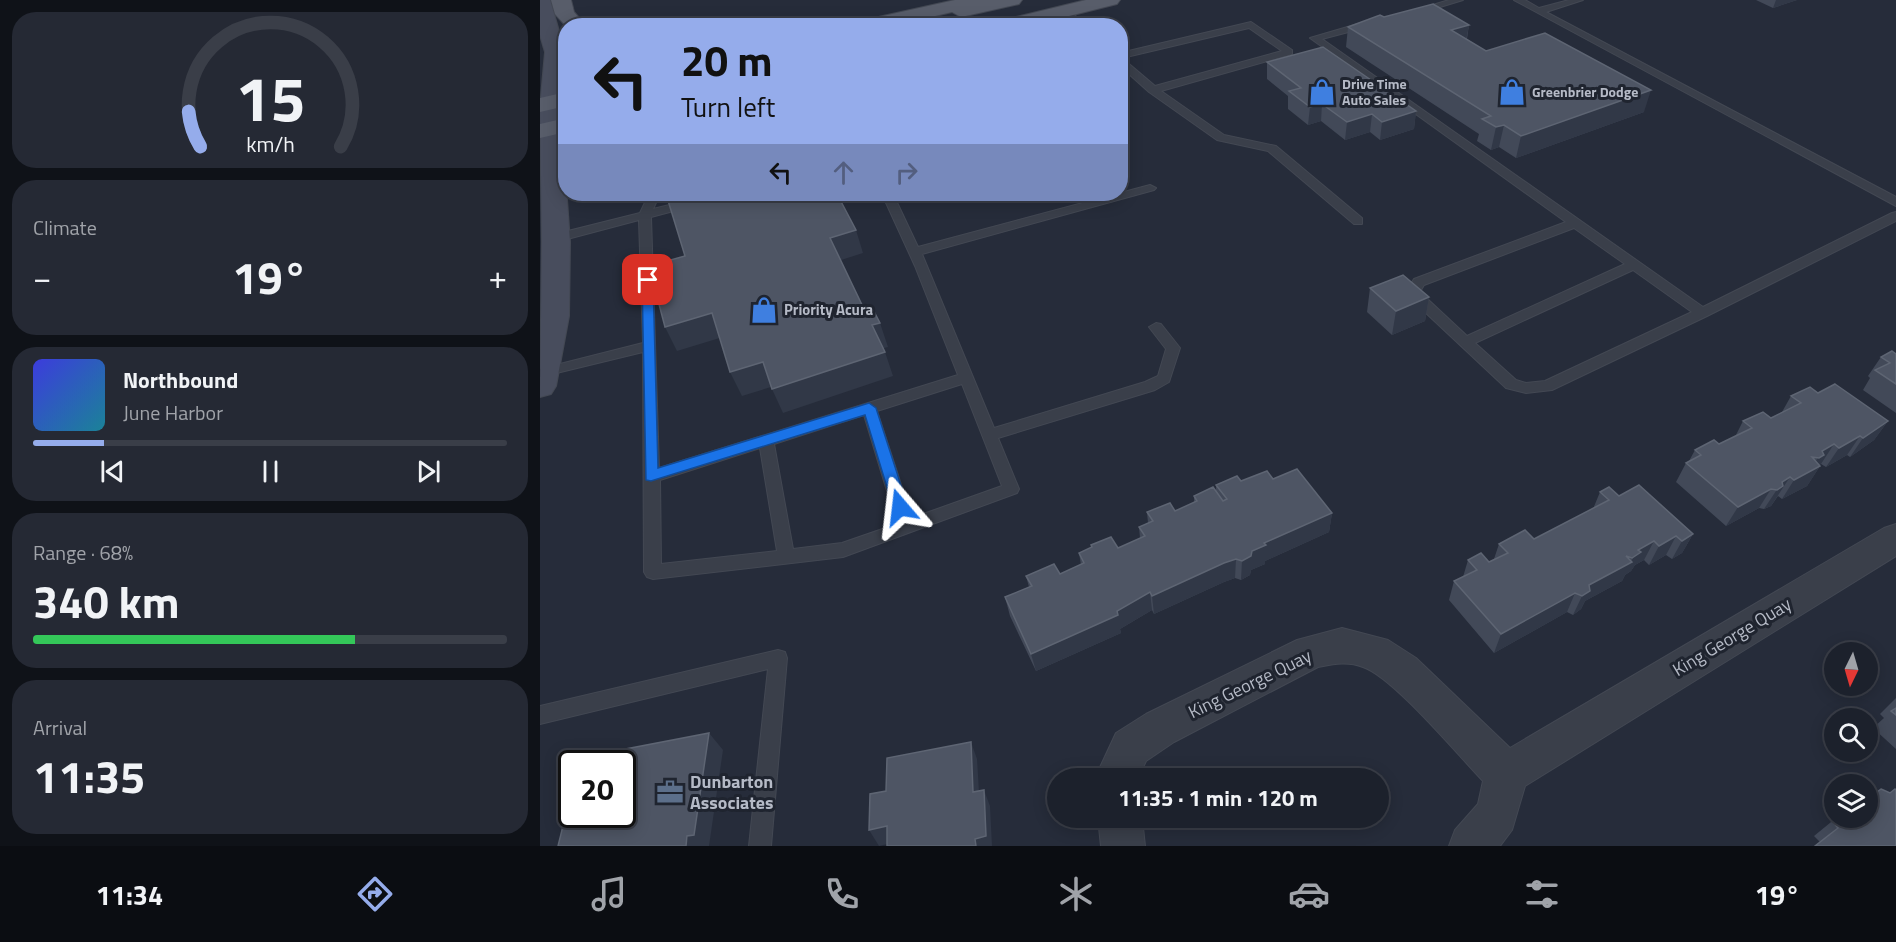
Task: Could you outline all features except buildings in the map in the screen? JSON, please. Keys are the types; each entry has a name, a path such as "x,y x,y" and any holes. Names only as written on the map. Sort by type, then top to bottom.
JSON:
{"main road":[{"path":"561,0 565,14 569,18"},
{"path":"900,18 982,0"},
{"path":"932,18 1012,0"},
{"path":"1034,18 1110,0"}],"street":[{"path":"540,0 555,52 552,115 556,238 554,316 541,379"},
{"name":"King George Quay","path":"1121,768 1131,747 1160,728 1311,652 1342,645 1374,652 1402,670 1506,774 1896,538"},
{"path":"1471,846 1497,814 1506,774"},
{"path":"1121,828 1123,846"}],"lane":[{"path":"1404,15 1459,0"},
{"path":"1518,0 1896,202"},
{"path":"1538,11 1579,0"},
{"path":"1065,10 1074,18"},
{"path":"1381,20 1315,38 1702,313"},
{"path":"1128,57 1251,25 1289,52 1153,90"},
{"path":"1128,67 1153,90 1221,138 1272,148 1358,220"},
{"path":"1128,194 1150,188"},
{"path":"651,201 645,215 650,346 653,572 843,550 1011,489 915,252 890,201"},
{"path":"556,238 699,201"},
{"path":"915,252 1102,201"},
{"path":"1575,223 1416,285 1414,290 1421,303 1511,384 1538,388 1702,313 1896,216"},
{"path":"1465,342 1635,265"},
{"path":"989,435 1150,386 1164,379 1173,348 1156,327"},
{"path":"541,379 650,346"},
{"path":"651,476 966,378"},
{"path":"869,408 906,527"},
{"path":"766,441 786,556"},
{"path":"540,715 777,658 760,846"}],"place":[{"name":"Drive Time Auto Sales","path":"1322,92"},
{"name":"Greenbrier Dodge","path":"1512,92"},
{"name":"Priority Acura","path":"764,310"},
{"name":"Dunbarton Associates","path":"670,792"}],"route":[{"path":"648,280 651,476 869,408 900,507"}]}
